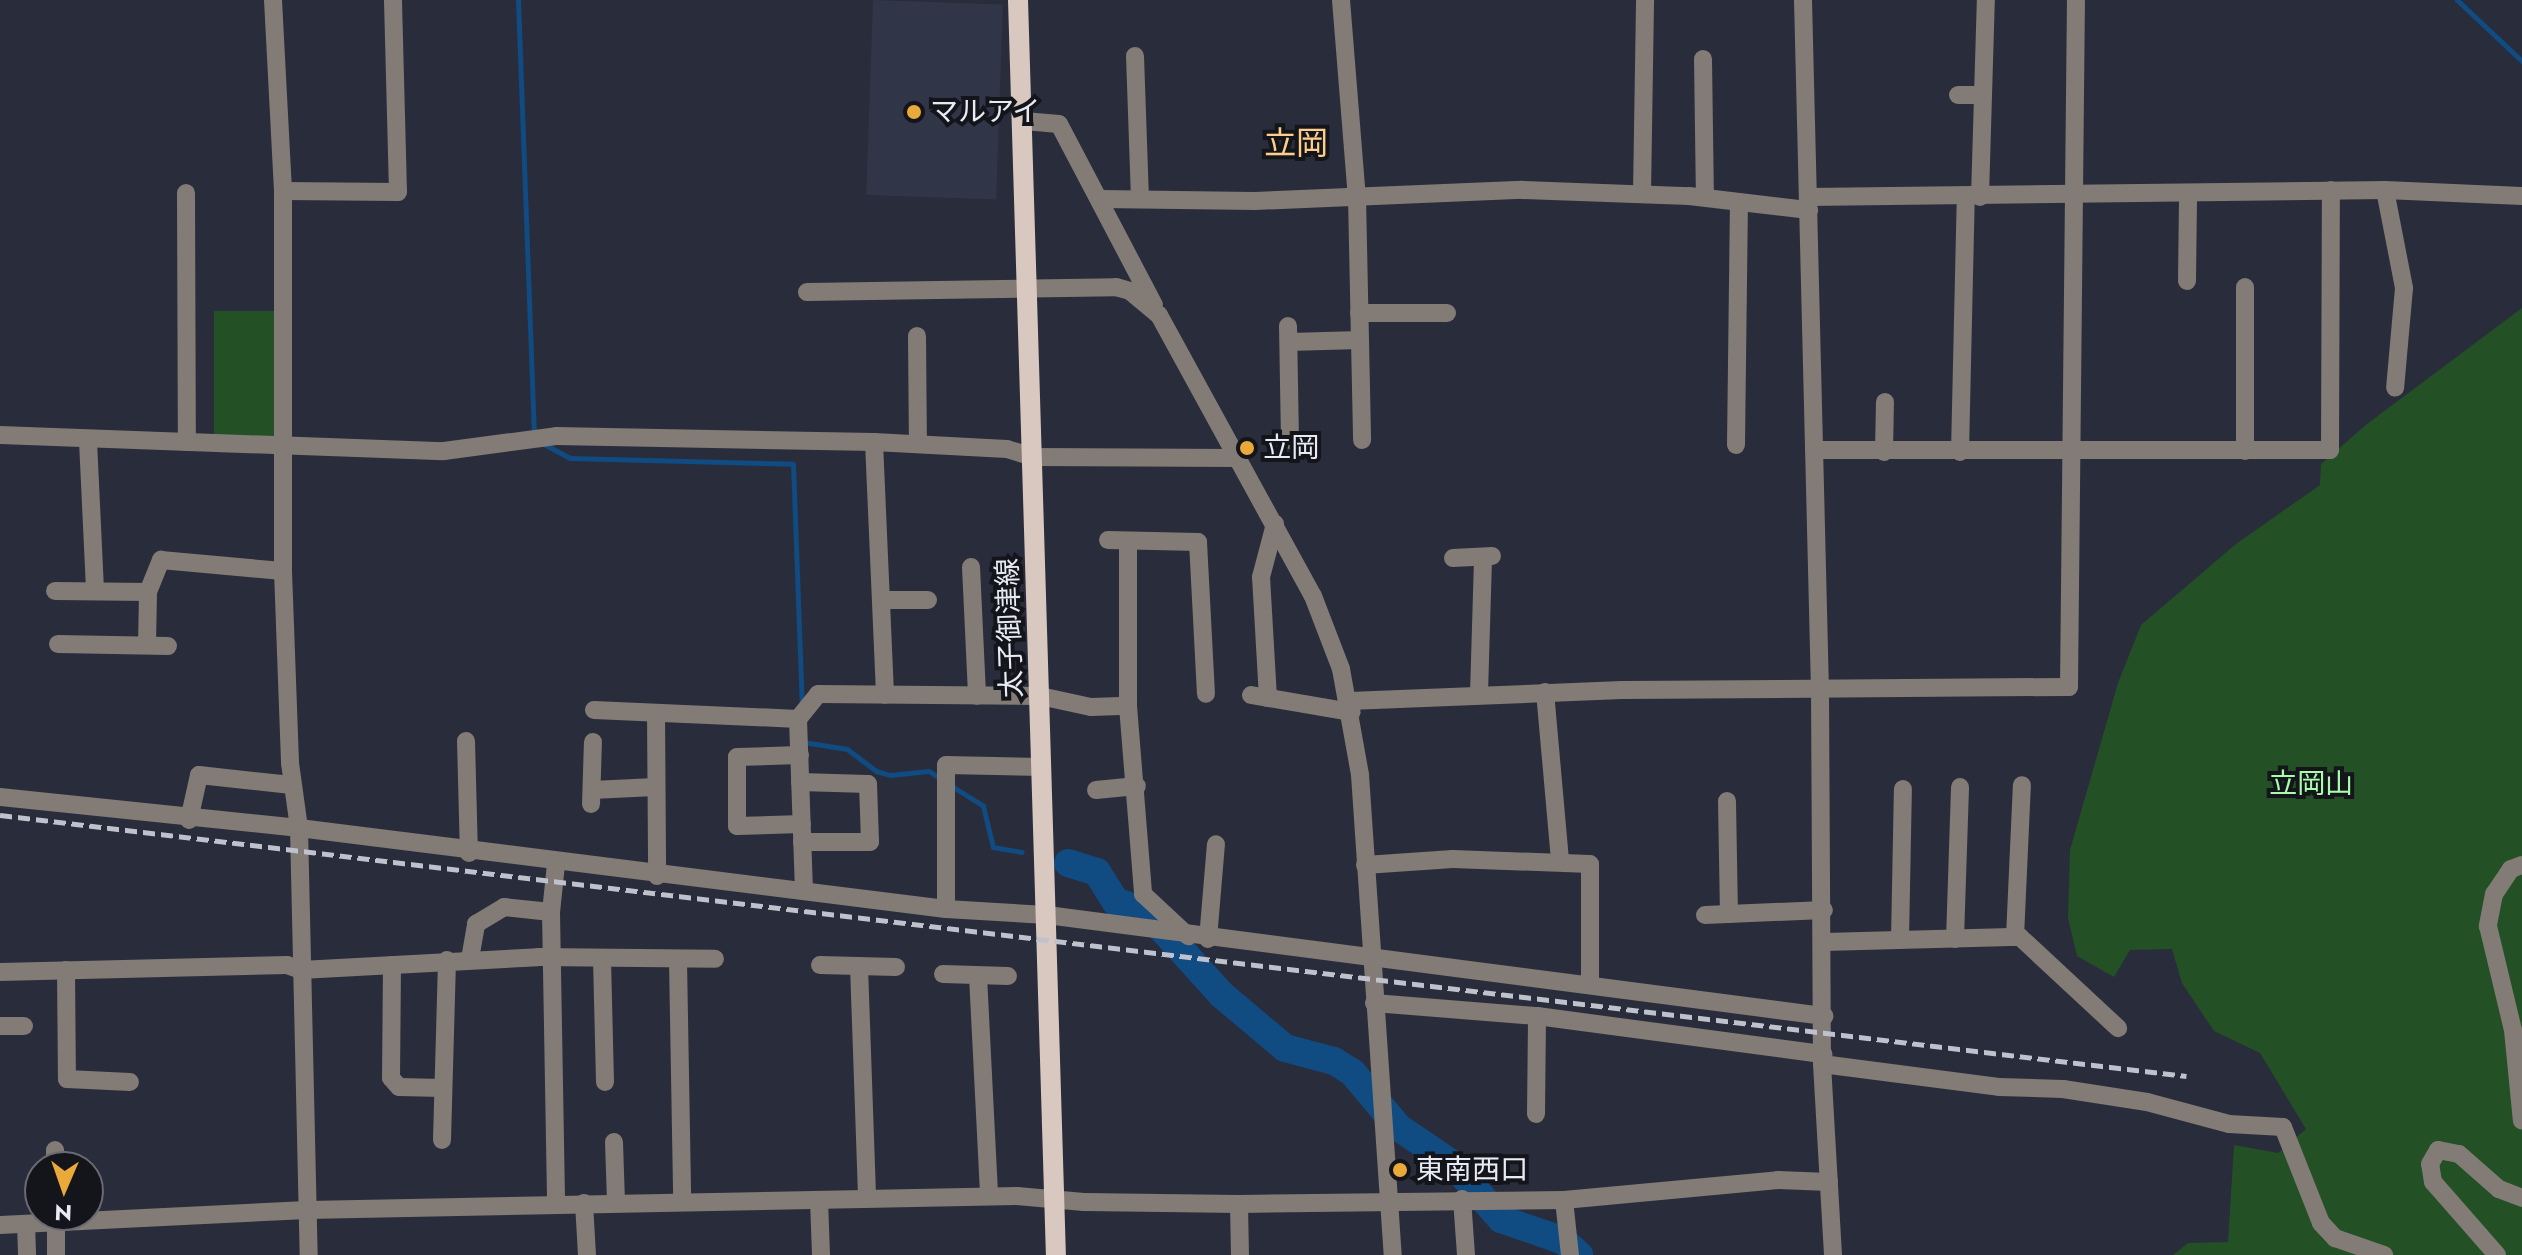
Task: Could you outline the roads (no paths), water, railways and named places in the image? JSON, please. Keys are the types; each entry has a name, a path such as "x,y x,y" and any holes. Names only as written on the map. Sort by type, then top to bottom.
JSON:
{"main road":[{"name":"太子御津線","path":"1018,0 1030,289 1056,1255"}],"street":[{"path":"273,0 283,191 280,444 283,571 291,785 299,828 309,1255"},
{"path":"283,191 398,192 393,0"},
{"path":"1341,0 1357,197 1362,440"},
{"path":"1642,194 1645,0"},
{"path":"1803,0 1820,691 1823,1059 1833,1255"},
{"path":"1960,452 1986,0"},
{"path":"1275,524 1261,577 1260,696 1350,707 1479,694 1545,692 2069,687 2076,0"},
{"path":"1135,56 1146,116 1140,199"},
{"path":"1703,59 1698,96 1705,197"},
{"path":"1958,95 1981,95"},
{"path":"1024,121 1059,124 1101,199 1159,315 1275,524 1329,632 1350,707 1365,865 1393,1255"},
{"path":"1101,199 1357,197 1522,190 1808,203 2072,194 2331,190 2522,196"},
{"path":"1814,450 2330,450 2331,190"},
{"path":"2385,190 2404,288 2395,388"},
{"path":"186,193 187,442"},
{"path":"2187,281 2188,193"},
{"path":"1736,445 1729,396 1729,330 1743,262 1739,202"},
{"path":"807,292 1116,287 1130,291 1159,315"},
{"path":"2245,287 2245,451"},
{"path":"1359,313 1447,313"},
{"path":"1290,440 1288,334 1360,340"},
{"path":"917,336 918,443"},
{"path":"1884,452 1885,402"},
{"path":"0,435 88,441 444,451 556,436 918,443 1007,449 1033,457 1238,458"},
{"path":"88,441 95,589"},
{"path":"874,442 885,695"},
{"path":"1108,540 1128,544 1198,542 1206,694"},
{"path":"1128,544 1128,706 1137,786 1143,894 1189,937"},
{"path":"1453,558 1489,556 1479,694"},
{"path":"147,645 148,592 161,560 283,571"},
{"path":"971,567 977,696"},
{"path":"55,591 95,589 148,592"},
{"path":"881,600 918,593"},
{"path":"58,644 168,646"},
{"path":"1545,692 1560,859"},
{"path":"804,891 798,719 818,694 1040,696 1091,707 1128,706"},
{"path":"594,710 798,719"},
{"path":"656,713 657,876"},
{"path":"466,741 469,853"},
{"path":"593,742 592,797 655,787"},
{"path":"800,755 737,757 737,826 870,842 868,784 800,782"},
{"path":"946,909 946,765 1041,767"},
{"path":"189,820 199,775 291,785"},
{"path":"2015,937 2026,859 2027,818 2022,785"},
{"path":"1096,790 1137,786"},
{"path":"1900,940 1910,861 1903,789"},
{"path":"1955,939 1965,864 1964,796"},
{"path":"0,797 189,820 299,828 556,864 946,909 1047,915 1189,937 1590,984 1824,1016"},
{"path":"1727,801 1729,914"},
{"path":"1208,939 1216,844"},
{"path":"1365,865 1560,859 1590,864 1590,984"},
{"path":"556,864 551,912 556,1204"},
{"path":"2522,865 2511,869 2494,894 2488,926 2513,1030 2522,1121"},
{"path":"470,959 476,924 504,907 551,912"},
{"path":"1705,915 1824,910"},
{"path":"1824,942 2015,937 2118,1028"},
{"path":"0,972 287,965 301,970 470,959 715,959"},
{"path":"602,959 605,1082"},
{"path":"442,1140 447,960"},
{"path":"678,960 682,1201"},
{"path":"392,965 391,1078 399,1087 443,1088"},
{"path":"820,965 896,967"},
{"path":"859,966 867,1199"},
{"path":"66,970 67,1079 130,1082"},
{"path":"943,974 1008,976"},
{"path":"978,976 989,1196"},
{"path":"1374,1003 1537,1016 1999,1087 2063,1089 2147,1102 2229,1124 2283,1127 2321,1223 2335,1238 2384,1255"},
{"path":"1536,1114 1537,1016"},
{"path":"0,1026 24,1026"},
{"path":"614,1142 616,1203"},
{"path":"2497,1255 2433,1182 2430,1164 2438,1150 2459,1154 2499,1189 2522,1198"},
{"path":"104,1217 584,1203 989,1196 1055,1197 1084,1202 1239,1204 1390,1199 1564,1200 1778,1180 1829,1182"},
{"path":"1462,1199 1466,1255"},
{"path":"819,1200 821,1255"},
{"path":"1564,1200 1570,1255"},
{"path":"584,1203 587,1255"},
{"path":"1239,1204 1240,1255"},
{"path":"0,1225 24,1224"},
{"path":"26,1231 27,1255"},
{"path":"56,1231 56,1255"}],"waterway":[{"path":"518,0 534,434"},
{"path":"2457,0 2522,61"},
{"path":"540,442 570,458 793,464 802,704"},
{"path":"803,742 847,749 876,771 890,775 929,771 941,779"},
{"path":"950,785 983,806 993,847 1022,852"},
{"path":"1068,863 1097,872 1116,902 1146,911 1222,995 1285,1048 1334,1061 1353,1073 1398,1127 1454,1165 1501,1219 1564,1241 1579,1255"}],"railway":[{"path":"0,815 2186,1076"}],"place":[{"name":"マルアイ","path":"914,112"},
{"name":"立岡","path":"1247,448"},
{"name":"東南西口","path":"1400,1170"}],"district":[{"name":"立岡","path":"1296,143"}],"park label":[{"name":"立岡山","path":"2311,784"}]}
